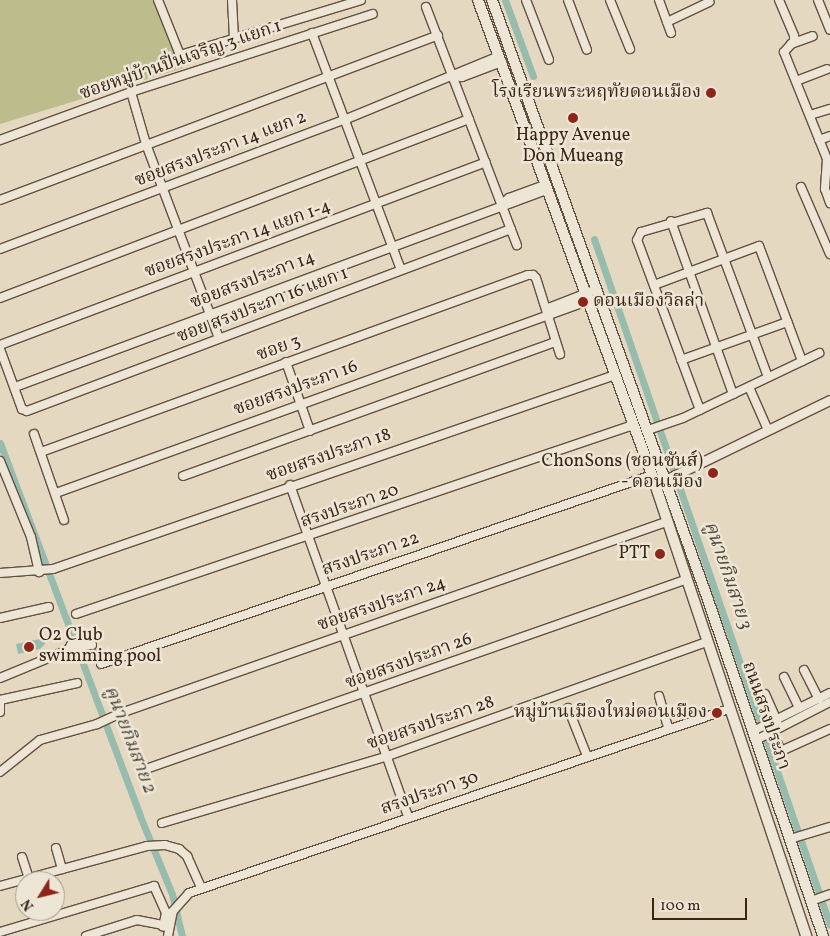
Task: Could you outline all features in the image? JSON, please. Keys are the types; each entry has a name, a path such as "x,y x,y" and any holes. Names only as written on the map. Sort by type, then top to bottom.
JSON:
{"main road":[{"name":"ถนนสรงประภา","path":"478,0 652,475 685,580 806,936"},
{"name":"ถนนสรงประภา","path":"492,0 598,293 651,429 672,476 763,732 790,839 820,897 823,936"}],"street":[{"path":"158,0 180,56 361,0"},
{"path":"232,0 234,39"},
{"path":"526,0 549,60"},
{"path":"568,0 587,50"},
{"path":"610,0 630,49"},
{"path":"659,0 672,33"},
{"path":"779,0 794,36 791,44 784,52 827,159 825,188 830,203"},
{"path":"818,0 830,30"},
{"path":"667,22 709,2"},
{"path":"426,7 517,245"},
{"name":"ซอยหมู่บ้านปิ่นเจริญ 3 แยก 1","path":"0,140 130,92 373,14"},
{"path":"312,33 401,270"},
{"path":"0,200 438,35"},
{"path":"791,44 813,36"},
{"name":"ซอยสรงประภา 14 แยก 2","path":"0,249 344,120 453,76 462,77 501,59"},
{"path":"796,81 827,69"},
{"path":"130,92 146,144 220,338"},
{"path":"810,115 830,109"},
{"path":"0,298 470,119"},
{"path":"819,140 830,136"},
{"name":"ซอยสรงประภา 14 แยก 1-4","path":"0,345 486,162"},
{"name":"ซอยสรงประภา 14","path":"15,387 545,187"},
{"path":"801,187 830,254"},
{"path":"700,410 637,240 638,235 671,222 707,212 768,378"},
{"path":"671,222 733,394"},
{"name":"ซอย สรงประภา 16 แยก 1","path":"15,387 22,409 27,411 511,229"},
{"path":"654,285 759,246 802,361"},
{"name":"ซอย 3","path":"41,452 528,275 533,274 536,278 547,313"},
{"name":"ซอยสรงประภา 16","path":"56,493 598,293"},
{"path":"547,313 560,354"},
{"path":"681,360 788,322"},
{"path":"183,476 556,342"},
{"path":"0,349 15,387"},
{"path":"651,429 700,410 819,353"},
{"path":"286,362 310,431"},
{"name":"ซอยสรงประภา 18","path":"0,571 46,571 290,485 615,375"},
{"path":"747,387 768,430"},
{"path":"672,476 830,400"},
{"name":"สรงประภา 20","path":"76,614 307,538 633,426"},
{"path":"34,434 64,520"},
{"path":"0,460 46,571"},
{"name":"สรงประภา 22","path":"101,664 652,475"},
{"path":"290,485 307,538 327,586 408,817"},
{"name":"ซอยสรงประภา 24","path":"0,772 36,741 97,724 108,718 343,634 666,522"},
{"name":"ซอยสรงประภา 26","path":"143,770 685,580"},
{"path":"0,618 49,607"},
{"name":"ซอยสรงประภา 28","path":"162,823 388,756 706,642"},
{"path":"0,678 71,649 90,645"},
{"path":"71,649 94,654"},
{"path":"804,670 819,699"},
{"path":"784,676 799,708"},
{"path":"0,712 0,700 77,683"},
{"path":"763,732 799,708 830,693"},
{"path":"765,694 777,721"},
{"path":"659,696 668,728"},
{"path":"763,732 830,702"},
{"path":"568,708 587,756"},
{"name":"สรงประภา 30","path":"168,936 166,926 180,899 201,888 668,728 729,709"},
{"path":"763,732 781,751 830,729"},
{"path":"790,839 830,827"},
{"path":"55,871 147,846 165,845 179,849 187,856 201,888"},
{"path":"56,848 62,869"},
{"path":"22,857 27,871"},
{"path":"0,886 15,882"},
{"path":"0,932 154,886 166,913 166,926 137,920 86,936"}],"shaded area":[{"path":"0,0 155,0 183,68 0,124"},
{"name":"O2 Club swimming pool","path":"44,638 45,644 40,649 18,654 16,644"}],"waterway":[{"name":"คูนายกิมสาย 3","path":"505,0 533,76"},
{"name":"คูนายกิมสาย 3","path":"594,239 830,925"},
{"name":"คูนายกิมสาย 2","path":"0,443 140,816 172,894 182,936"}],"place":[{"name":"โรงเรียนพระหฤทัยดอนเมือง","path":"711,93"},
{"name":"Happy Avenue Don Mueang","path":"573,118"},
{"name":"ดอนเมืองวิลล่า","path":"583,302"},
{"name":"ChonSons (ชอนซันส์) - ดอนเมือง","path":"713,473"},
{"name":"PTT","path":"660,554"},
{"name":"O2 Club swimming pool","path":"29,647"},
{"name":"หมู่บ้านเมืองใหม่ดอนเมือง","path":"717,713"}]}
